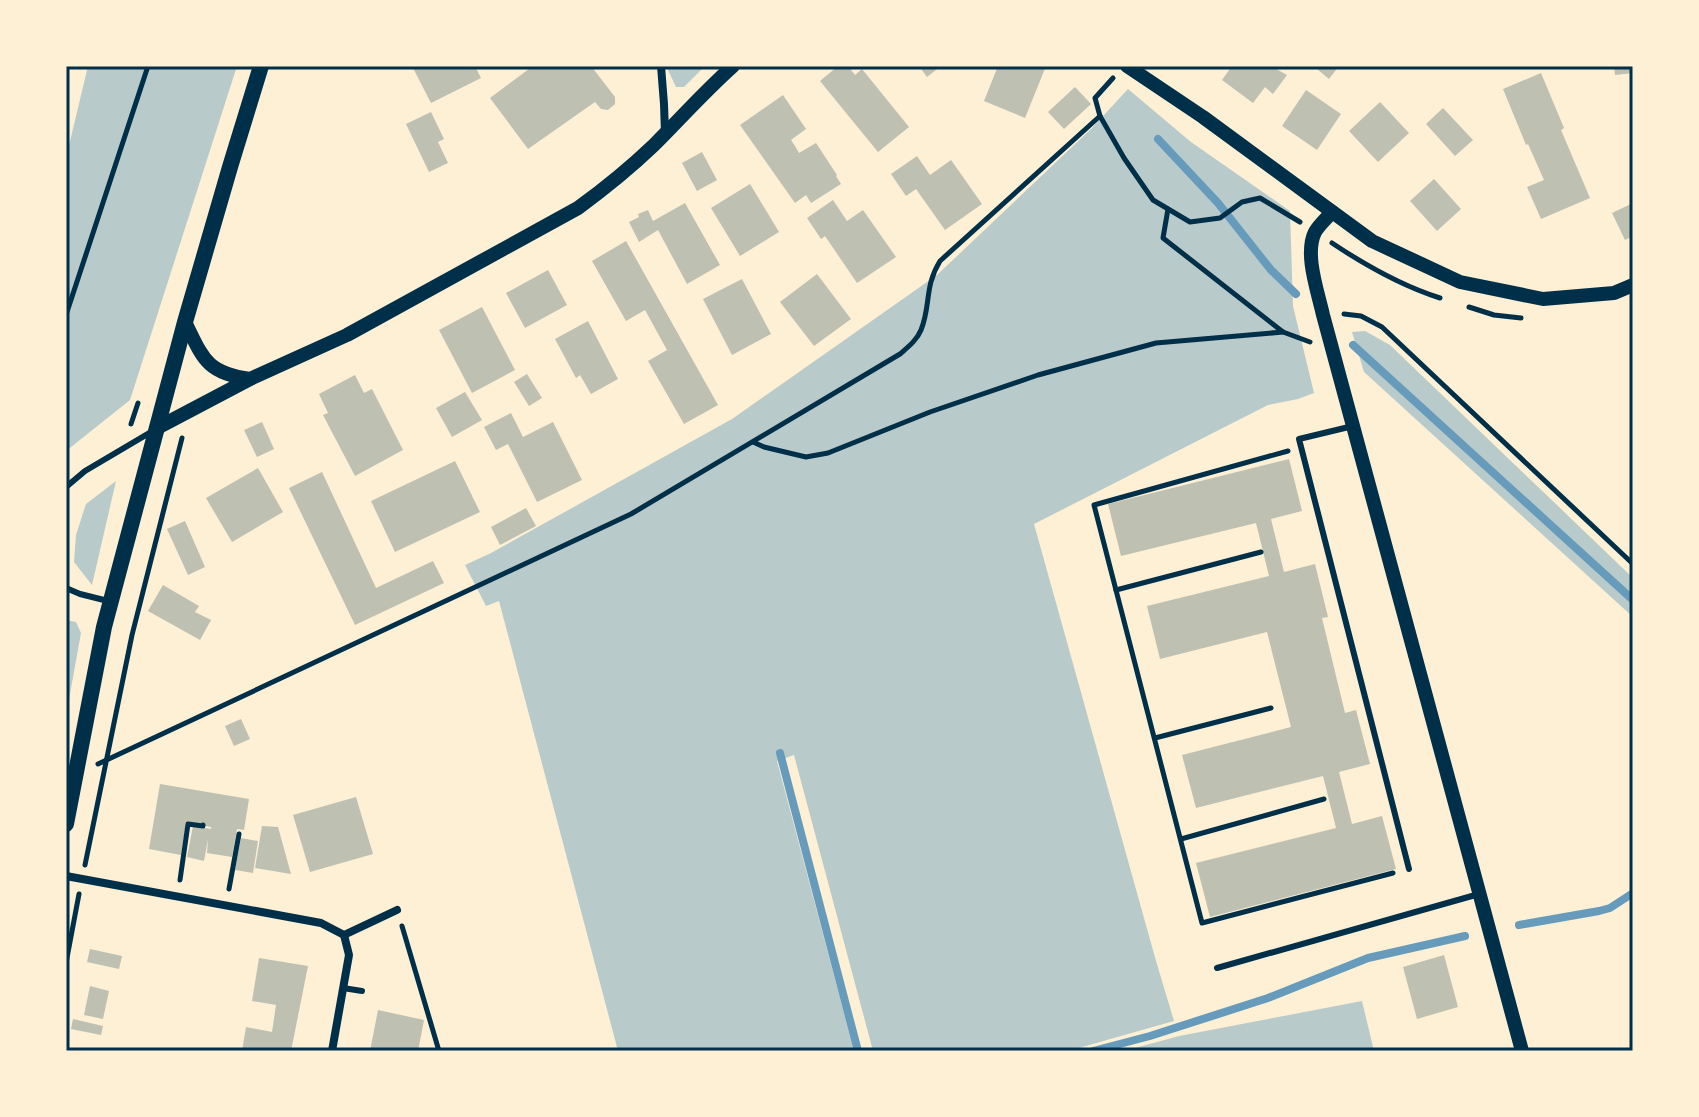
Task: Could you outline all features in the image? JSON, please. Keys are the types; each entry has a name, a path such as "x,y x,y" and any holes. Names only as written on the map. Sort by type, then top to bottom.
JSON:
{"main road":[{"path":"66,824 104,627 185,322 261,66"}],"street":[{"path":"661,66 665,133"},
{"path":"157,428 250,379 360,328 578,208 604,189 733,66"},
{"path":"1127,66 1203,117 1372,241 1460,282 1543,299 1614,293 1633,285"},
{"path":"1332,212 1315,232 1310,249 1323,315 1522,1051"},
{"path":"185,322 203,358 219,372 250,379"},
{"path":"66,876 321,923 344,935 349,955 332,1051"},
{"path":"344,935 397,910"}],"lane":[{"path":"1353,426 1299,439 1409,869"},
{"path":"66,487 85,471 157,428"},
{"path":"66,588 111,602"},
{"path":"1217,968 1480,894"},
{"path":"343,988 362,991"}],"path":[{"path":"66,315 148,66"},
{"path":"1115,77 1095,98 1100,116 1153,200 1190,222 1220,218 1242,202 1260,198 1297,220"},
{"path":"76,772 631,514 900,354 920,333 932,274 940,261 1100,116"},
{"path":"1168,209 1163,238 1283,332 1306,342 1317,342"},
{"path":"1323,315 1361,316 1382,327 1633,564"},
{"path":"752,442 806,457 828,453 930,412 1038,375 1143,346 1283,332"},
{"path":"66,963 132,635 183,435"},
{"path":"1301,448 1094,505 1202,923 1409,869"},
{"path":"1116,590 1261,552"},
{"path":"1155,738 1271,708"},
{"path":"1181,839 1324,799"},
{"path":"177,896 188,824 203,825"},
{"path":"227,905 239,834"},
{"path":"397,910 439,1051"},
{"path":"409,993 420,992"}],"shaded area":[{"path":"88,66 237,66 130,400 66,451 66,158"},
{"path":"669,66 705,66 684,87 676,87"},
{"path":"1128,89 1191,142 1290,211 1293,306 1314,393 1268,405 1034,524 1174,1021 1068,1051 873,1051 794,755 777,761 854,1051 618,1051 499,601 486,606 465,565 732,419 937,275 1092,128"},
{"path":"1365,331 1390,345 1633,578 1633,617 1364,372 1352,332"},
{"path":"116,481 92,585 74,562 76,535 86,504"},
{"path":"66,620 76,622 81,633 66,716"},
{"path":"1362,1001 1374,1051 1124,1051 1179,1036"}],"building":[{"path":"412,66 475,66 481,78 431,103"},
{"path":"533,66 591,66 615,97 615,104 608,110 601,109 595,102 528,149 490,98"},
{"path":"838,66 848,66 855,75 862,69 909,127 878,152 820,81"},
{"path":"919,66 941,66 927,77"},
{"path":"998,66 1046,66 1025,118 984,101"},
{"path":"1232,66 1271,66 1287,75 1273,94 1265,87 1253,103 1222,80"},
{"path":"1320,66 1339,66 1329,79 1317,69"},
{"path":"1614,66 1633,66 1633,73 1615,75"},
{"path":"1541,73 1590,198 1541,219 1527,187 1544,180 1503,89"},
{"path":"1075,87 1091,104 1064,129 1048,112"},
{"path":"1306,90 1341,114 1317,150 1282,126"},
{"path":"783,95 806,129 791,140 799,153 816,143 841,184 811,203 806,195 795,203 740,125"},
{"path":"1380,102 1409,133 1378,162 1349,131"},
{"path":"1443,108 1473,140 1455,156 1426,124"},
{"path":"431,112 444,139 438,142 448,163 429,172 406,124"},
{"path":"702,152 717,180 697,191 682,163"},
{"path":"917,156 930,175 951,160 982,204 945,230 916,189 906,196 891,174"},
{"path":"1434,179 1461,209 1437,231 1410,201"},
{"path":"750,184 779,232 740,256 711,208"},
{"path":"833,200 847,221 863,210 896,257 857,283 825,236 821,239 807,218"},
{"path":"685,203 720,265 687,284 658,230 639,242 629,222 648,210 653,221"},
{"path":"1633,203 1633,236 1625,240 1612,213"},
{"path":"626,241 718,405 684,424 648,361 667,350 645,310 626,321 592,261"},
{"path":"548,270 567,305 525,328 506,293"},
{"path":"817,274 851,319 814,346 780,302"},
{"path":"742,279 771,334 732,355 703,299"},
{"path":"482,307 515,370 472,393 439,330"},
{"path":"588,321 618,379 591,394 580,375 576,378 555,339"},
{"path":"527,374 542,398 529,406 514,382"},
{"path":"355,375 364,393 372,389 403,450 355,476 323,415 328,413 319,394"},
{"path":"465,392 482,420 452,437 436,408"},
{"path":"511,413 523,437 553,422 582,480 537,502 508,444 496,450 484,427"},
{"path":"262,422 274,449 257,457 244,430"},
{"path":"1289,459 1302,511 1271,519 1284,572 1315,564 1328,617 1322,618 1345,713 1356,710 1370,764 1339,772 1352,824 1382,816 1396,869 1210,917 1196,863 1336,828 1323,776 1196,808 1182,755 1291,727 1267,632 1160,659 1147,606 1269,576 1256,523 1121,556 1108,504"},
{"path":"455,461 480,512 395,552 371,501"},
{"path":"258,468 283,512 232,542 206,498"},
{"path":"322,472 376,588 433,561 444,583 355,625 289,488"},
{"path":"526,508 536,526 500,545 491,527"},
{"path":"185,521 205,567 188,575 167,529"},
{"path":"163,585 199,606 195,612 211,620 200,640 148,611"},
{"path":"241,719 250,739 234,746 225,726"},
{"path":"160,784 249,799 244,830 237,829 232,857 207,853 208,839 204,861 187,857 193,826 211,827 186,822 181,855 149,849"},
{"path":"356,797 373,854 310,872 293,815"},
{"path":"262,826 278,827 291,874 255,868"},
{"path":"241,838 258,841 253,873 235,870"},
{"path":"90,949 122,956 119,969 87,962"},
{"path":"1444,955 1458,1007 1417,1019 1403,967"},
{"path":"259,958 308,966 291,1051 242,1051 246,1027 272,1032 276,1005 252,1001"},
{"path":"90,986 109,991 103,1019 84,1015"},
{"path":"378,1010 424,1020 418,1051 370,1051"},
{"path":"73,1019 103,1026 101,1035 71,1029"}],"waterway":[{"path":"1158,139 1218,203 1271,270 1296,294"},
{"path":"1353,345 1633,600"},
{"path":"780,753 858,1051"},
{"path":"1519,925 1610,908 1633,893"},
{"path":"1093,1051 1268,998 1368,958 1465,936"}]}
